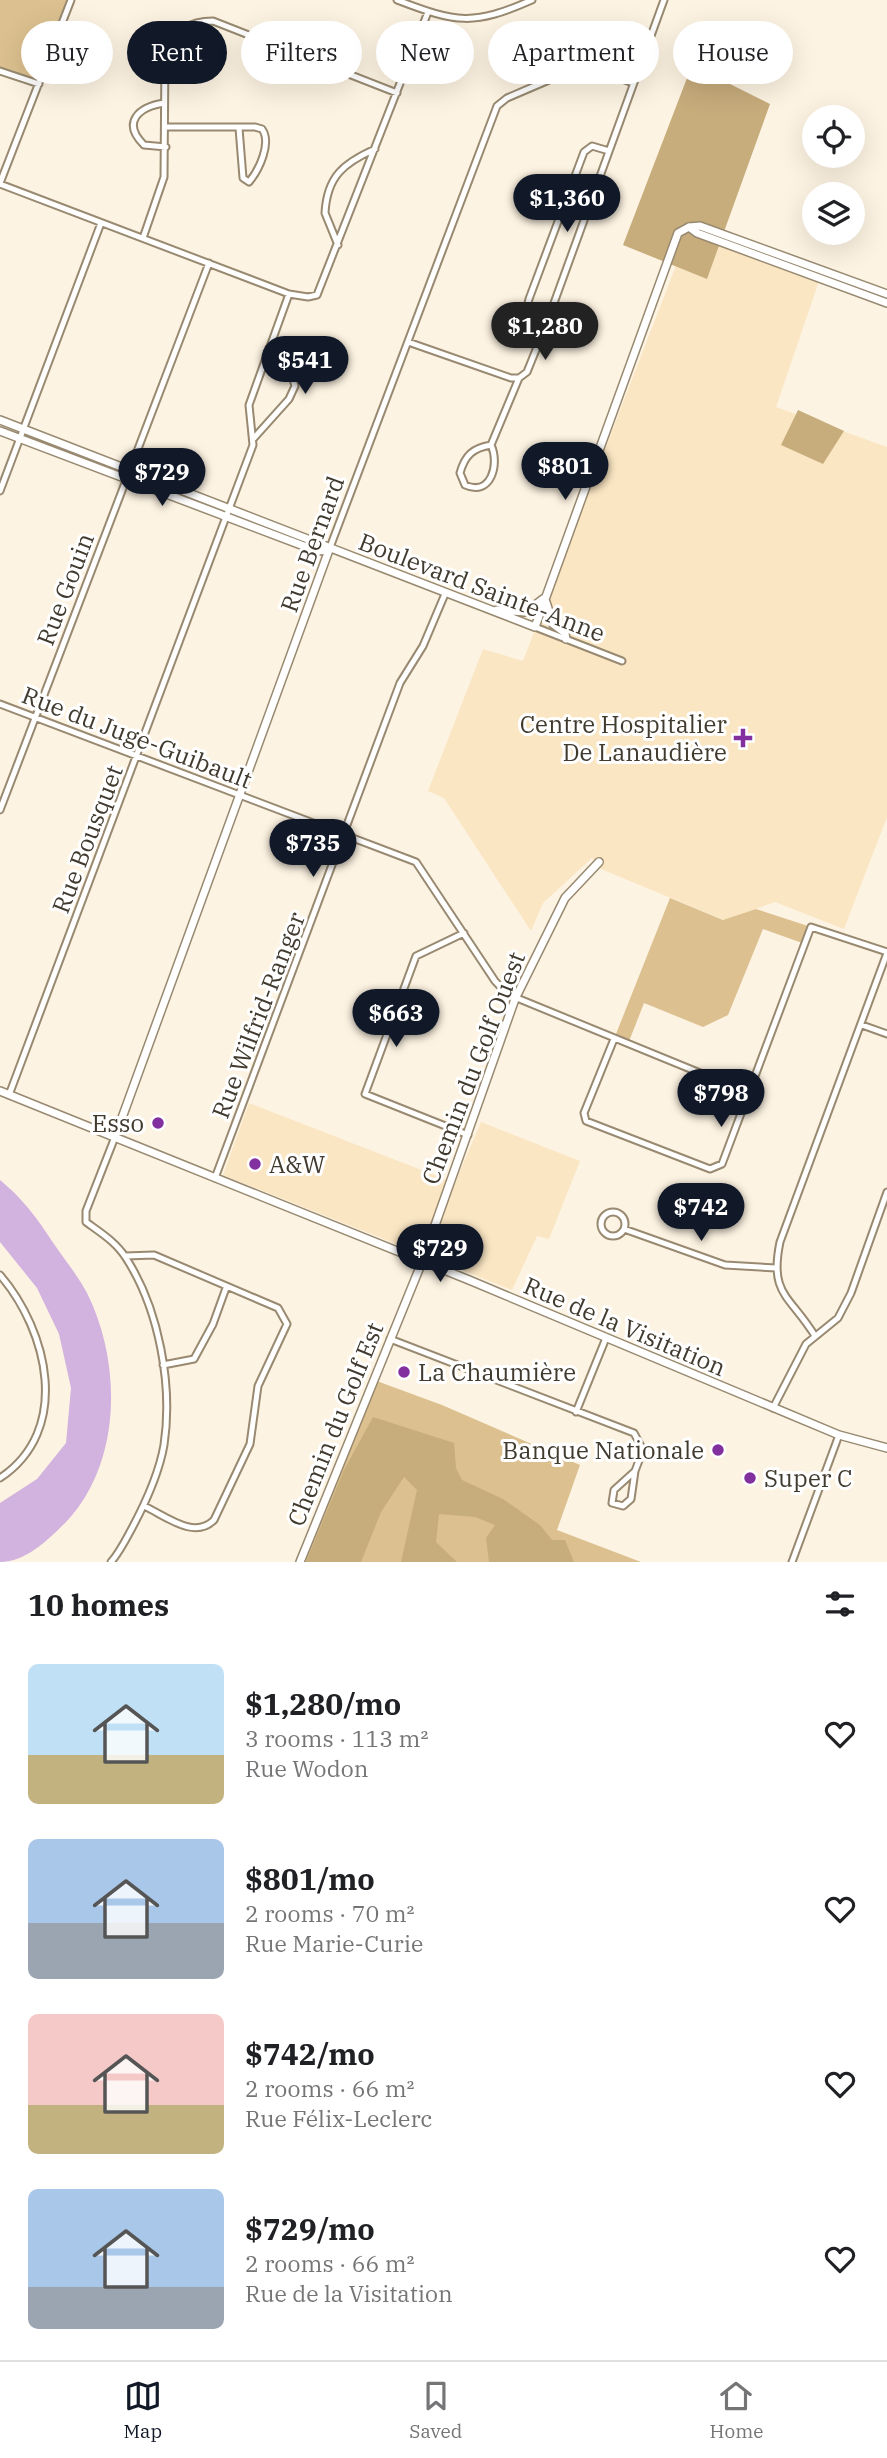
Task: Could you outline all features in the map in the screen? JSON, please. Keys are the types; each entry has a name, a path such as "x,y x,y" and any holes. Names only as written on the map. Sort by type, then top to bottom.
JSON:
{"street":[{"path":"63,21 71,0"},
{"path":"397,0 428,12 479,20 532,0"},
{"path":"656,21 664,0"},
{"path":"39,84 0,183 289,294 308,297 317,295 428,12"},
{"path":"143,238 158,201 164,177 167,44 180,30 205,21 242,31 397,93"},
{"path":"0,71 21,78"},
{"name":"Rue Bernard","path":"115,1137 330,550 497,106 507,98 539,84"},
{"path":"491,445 478,447 467,455 460,473 465,485 472,489 482,487 491,480 495,463 491,445 519,378 527,372 546,325 633,84"},
{"path":"164,103 140,112 135,117 134,125 135,135 144,145 166,147"},
{"path":"165,127 239,128 262,129 267,134 264,151 249,182 243,178 241,171 239,128"},
{"path":"546,325 532,321 528,316 529,299 585,149 593,146 609,151"},
{"path":"338,245 326,220 324,208 336,175 345,163 375,149"},
{"path":"0,491 101,223"},
{"path":"535,627 678,233 688,227 700,226 887,294"},
{"path":"688,227 697,233 887,303"},
{"name":"Rue Gouin","path":"0,810 209,263"},
{"name":"Rue Bousquet","path":"254,438 249,405 289,294"},
{"path":"408,342 511,378 519,378"},
{"name":"Rue Bousquet","path":"9,1095 254,438 289,399 295,386 292,376 269,348"},
{"name":"Boulevard Sainte-Anne","path":"0,420 321,542 330,550 622,661"},
{"name":"Boulevard Sainte-Anne","path":"0,431 317,551 330,550"},
{"path":"488,610 526,612 543,598 550,586"},
{"name":"Rue Wilfrid-Ranger","path":"215,1178 400,683 423,646 445,594"},
{"path":"546,595 548,616 566,639"},
{"name":"Rue du Juge-Guibault","path":"0,704 416,862 495,981 515,999 749,1093"},
{"name":"Chemin du Golf Ouest","path":"422,1262 515,999 555,914 577,881 599,862"},
{"path":"614,1039 584,1113 586,1121 710,1169 722,1164 811,927 887,952 780,1242 776,1268 782,1292 815,1336"},
{"path":"464,933 416,956 365,1094 468,1135"},
{"path":"862,1025 887,1034"},
{"name":"Rue de la Visitation","path":"0,1091 422,1262 839,1436 887,1448"},
{"path":"114,1561 144,1506 164,1446 163,1366 151,1311 125,1256 111,1240 86,1222 86,1211 115,1137"},
{"path":"773,1409 798,1357 815,1336 838,1318 851,1293 887,1192"},
{"path":"618,1213 625,1222 624,1229 619,1235 611,1236 604,1232 602,1220 606,1214 618,1213"},
{"path":"624,1229 725,1265 776,1268"},
{"path":"125,1256 154,1255 278,1308 287,1324 258,1386 250,1444 214,1520 206,1528 194,1530 144,1506"},
{"name":"Chemin du Golf Est","path":"300,1562 422,1262"},
{"path":"0,1275 37,1336 46,1386 42,1419 32,1443 12,1470 0,1478"},
{"path":"163,1366 194,1359 213,1324 226,1288"},
{"path":"576,1412 606,1338"},
{"path":"390,1339 634,1433 643,1450 628,1504 612,1503 614,1490 635,1471"},
{"path":"792,1562 839,1436"}],"shaded area":[{"path":"0,0 73,0 65,21 21,21 21,80 0,72"},
{"path":"685,84 730,84 770,104 707,279 623,245"},
{"path":"689,232 819,281 776,407 887,447 887,817 844,929 775,902 724,920 601,869 592,858 543,903 531,931 444,798 428,791 483,649 523,661"},
{"path":"798,410 844,431 823,464 781,445"},
{"path":"670,898 723,920 756,909 811,927 805,944 763,929 728,1015 703,1027 644,1003 628,1044 614,1039"},
{"path":"249,1103 455,1183 481,1122 580,1161 549,1239 537,1236 512,1290 223,1175"},
{"path":"0,1180 36,1218 87,1293 106,1350 111,1381 111,1412 98,1471 84,1498 66,1522 36,1549 19,1558 0,1562 0,1503 37,1479 66,1443 71,1388 59,1334 37,1288 0,1242"},
{"path":"374,1380 442,1405 580,1465 557,1530 641,1562 298,1562"},
{"path":"373,1417 454,1443 456,1468 462,1480 503,1499 540,1525 552,1540 565,1540 574,1562 489,1562 486,1538 495,1525 475,1517 439,1514 436,1542 457,1562 401,1562 417,1490 404,1477 381,1512 361,1562 306,1562 344,1470"}],"place":[{"name":"Centre Hospitalier De Lanaudière","path":"743,738"},
{"name":"Esso","path":"158,1123"},
{"name":"A&W","path":"255,1164"},
{"name":"La Chaumière","path":"404,1372"},
{"name":"Banque Nationale","path":"718,1450"},
{"name":"Super C","path":"750,1478"}]}
